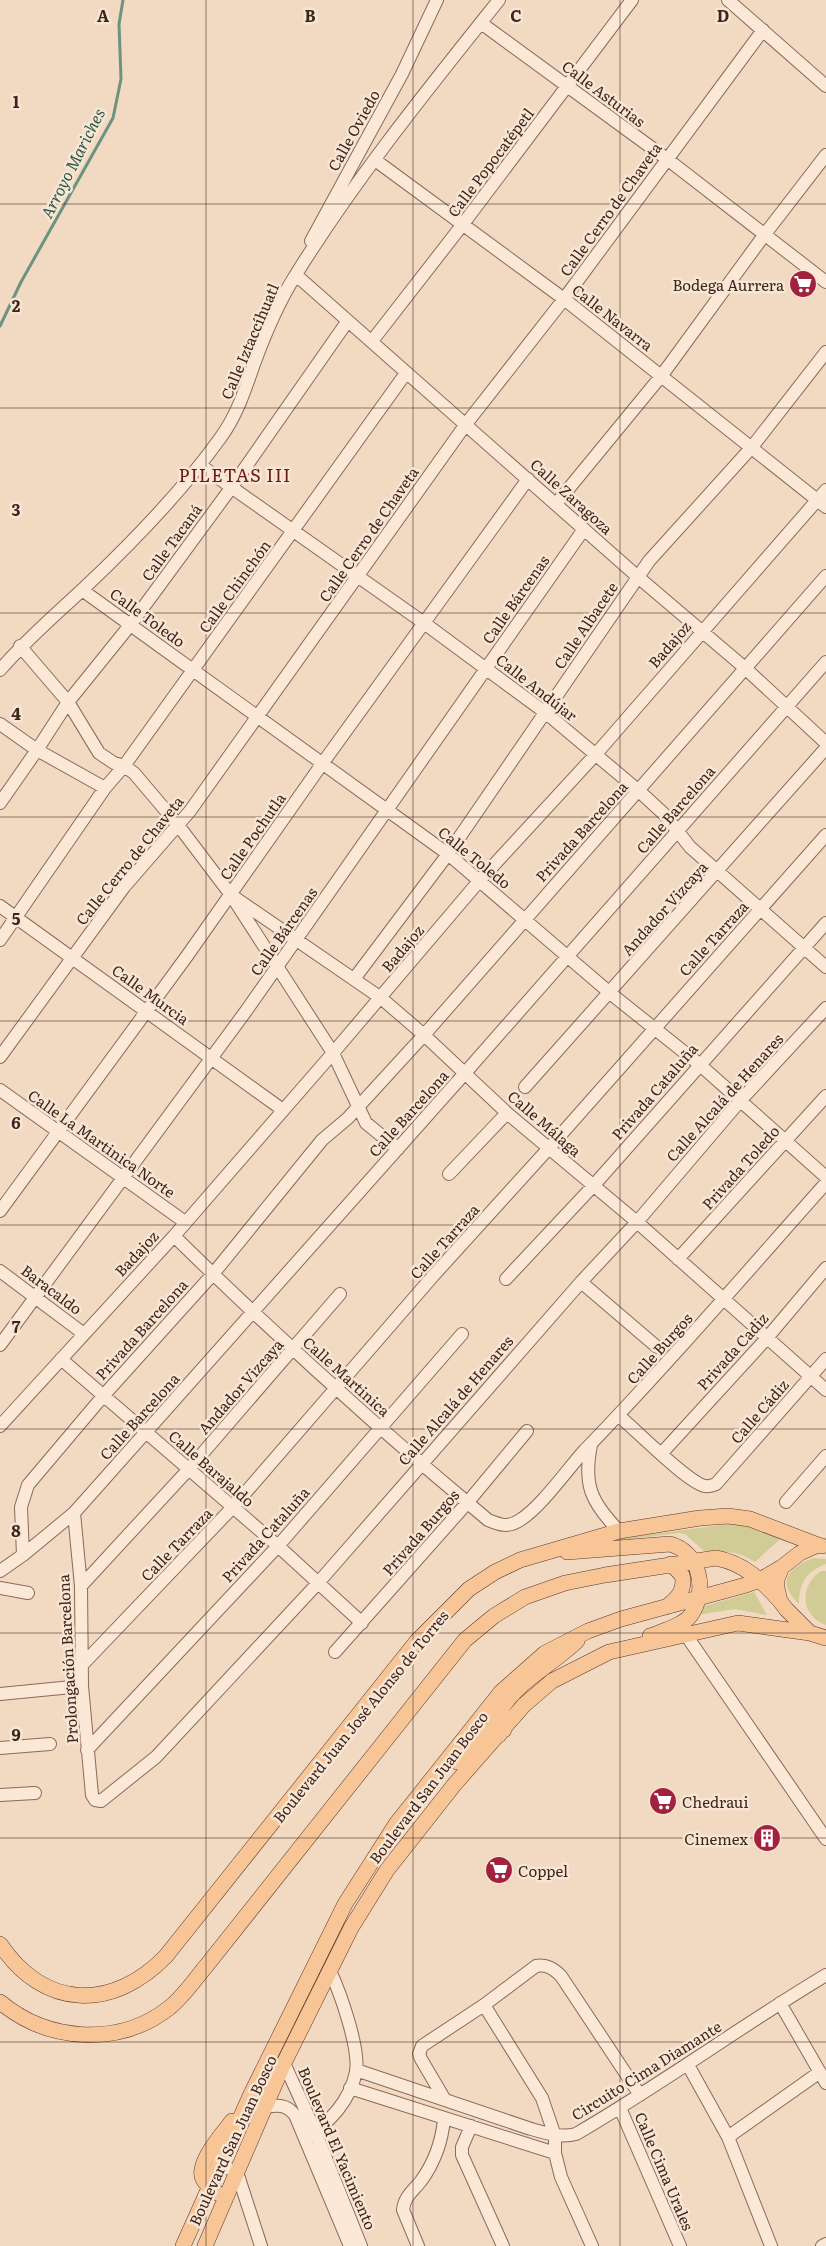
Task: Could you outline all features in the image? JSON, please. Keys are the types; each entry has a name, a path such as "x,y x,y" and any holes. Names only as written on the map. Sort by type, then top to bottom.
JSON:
{"main road":[{"name":"Boulevard Juan José Alonso de Torres","path":"0,1944 11,1959 28,1976 59,1992 83,1995 107,1993 118,1991 138,1981 166,1956 417,1641 446,1609 469,1589 495,1572 520,1560 619,1531 700,1518 728,1516 750,1518 823,1544"},
{"path":"549,1552 577,1553 670,1544 682,1548 694,1560 699,1577 698,1600 691,1616 675,1626 650,1636 636,1646"},
{"name":"Boulevard San Juan Bosco","path":"186,2244 251,2094 345,1904 377,1851 471,1728 507,1686 545,1653 588,1632 621,1619 698,1600 760,1580 782,1567 800,1553 823,1544"},
{"path":"0,2002 11,2012 35,2025 65,2034 95,2035 123,2031 160,2015 186,1991 465,1640 494,1616 525,1597 565,1583 694,1560 723,1559 742,1566 760,1580 810,1633"},
{"path":"663,1609 678,1598 683,1587 682,1575 671,1564"},
{"path":"780,1601 777,1579 782,1567"},
{"name":"Boulevard San Juan Bosco","path":"205,2246 284,2063 351,1928 387,1870 454,1785 524,1705 552,1681 609,1652 738,1623 810,1633 826,1638"},
{"path":"500,1731 495,1720 502,1708 523,1684 541,1668 563,1655 588,1632"},
{"path":"417,1798 431,1793 488,1729 500,1731"},
{"path":"225,2199 202,2178 203,2164 251,2094"}],"street":[{"name":"Calle Oviedo","path":"296,275 330,204 356,162 438,0"},
{"name":"Calle Iztaccíhuatl","path":"0,670 20,646 82,590 146,526 200,465 232,421 243,398 267,333 296,275 375,160 498,0"},
{"name":"Calle Popocatépetl","path":"372,341 632,0"},
{"path":"728,0 826,86"},
{"name":"Calle Asturias","path":"480,23 567,85 826,282"},
{"name":"Calle Cerro de Chaveta","path":"0,1057 124,887 178,825 359,576 466,424 564,299 763,30"},
{"path":"556,504 662,375 765,234 826,156"},
{"name":"Calle Navarra","path":"375,160 564,299 822,503"},
{"name":"Calle Zaragoza","path":"296,275 638,577 745,668 826,742"},
{"name":"Calle Tacaná","path":"0,803 68,702 131,624 231,488 347,322"},
{"name":"Calle Albacete","path":"354,979 448,854 638,577 752,447 826,352"},
{"name":"Calle Chinchón","path":"0,940 105,788 124,766 406,373"},
{"name":"Calle Andújar","path":"200,465 359,576 546,713 639,791 665,816 690,847 826,967"},
{"name":"Calle Pochutla","path":"0,1211 231,895 322,764 528,479"},
{"name":"Badajoz","path":"0,1426 174,1236 334,1053 480,880 596,754 702,631 822,503 826,490"},
{"name":"Calle Bárcenas","path":"0,1345 278,967 584,529"},
{"name":"Privada Barcelona","path":"23,1555 20,1507 28,1485 104,1395 213,1274 322,1140 337,1129 424,1035 826,576"},
{"name":"Calle Toledo","path":"82,590 131,624 256,718 448,854 525,918 610,993 699,1064 826,1177"},
{"path":"20,646 68,702 99,753 114,763 134,772 178,825 231,895 334,1053 366,1123 398,1149"},
{"name":"Calle Barcelona","path":"0,1571 23,1555 74,1513 466,1073 826,662"},
{"path":"0,724 37,750 105,788"},
{"name":"Andador Vizcaya","path":"524,1088 826,748"},
{"name":"Calle Tarraza","path":"82,1665 233,1507 433,1276 826,835"},
{"name":"Calle Málaga","path":"231,895 381,998 466,1073 507,1113 637,1222 826,1390"},
{"name":"Calle Murcia","path":"0,906 283,1110"},
{"name":"Privada Cataluña","path":"506,1279 594,1185 699,1064 826,923"},
{"name":"Calle Alcalá de Henares","path":"98,1801 105,1799 156,1757 318,1582 581,1282 637,1222 740,1101 826,1008"},
{"name":"Calle La Martinica Norte","path":"0,1090 185,1222"},
{"name":"Privada Toledo","path":"678,1259 826,1096"},
{"path":"449,1174 507,1113"},
{"name":"Calle Burgos","path":"508,1526 526,1516 619,1416 826,1183"},
{"name":"Calle Martinica","path":"174,1236 253,1312 380,1427 488,1520 508,1526"},
{"name":"Privada Cadiz","path":"661,1454 767,1338 826,1268"},
{"name":"Baracaldo","path":"0,1271 84,1334"},
{"path":"581,1282 657,1347"},
{"name":"Andador Vizcaya","path":"81,1586 189,1469 294,1350 340,1294"},
{"name":"Privada Cataluña","path":"87,1750 278,1546 462,1334"},
{"name":"Calle Barajaldo","path":"61,1359 278,1546 362,1623"},
{"name":"Calle Cádiz","path":"661,1454 697,1482 705,1486 716,1484 826,1359"},
{"path":"619,1416 661,1454"},
{"name":"Privada Burgos","path":"334,1652 362,1623 468,1502 527,1431"},
{"path":"591,1445 587,1480 594,1502 619,1531"},
{"path":"786,1502 826,1456"},
{"path":"564,1474 575,1475 587,1480"},
{"name":"Prolongación Barcelona","path":"74,1513 81,1586 82,1686 87,1750 92,1795 98,1801"},
{"path":"0,1588 28,1593"},
{"path":"686,1635 826,1839"},
{"path":"0,1694 82,1686"},
{"path":"0,1748 50,1744"},
{"path":"0,1795 36,1794"},
{"path":"445,2100 421,2059 420,2050 425,2043 484,2005 536,1966 549,1966 562,1976 640,2095"},
{"path":"310,2133 337,2112 350,2088 356,2070 352,2035 330,1971"},
{"name":"Circuito Cima Diamante","path":"356,2070 555,2136 576,2134 688,2065 780,2003 826,1975"},
{"path":"728,2137 823,2078 780,2003"},
{"path":"484,2005 542,2098 555,2136 555,2153 561,2176 592,2246"},
{"name":"Boulevard El Yacimiento","path":"284,2063 350,2246"},
{"path":"688,2065 728,2137 771,2246"},
{"path":"350,2088 555,2153"},
{"name":"Boulevard El Yacimiento","path":"265,2107 279,2104 291,2110 310,2133 361,2246"},
{"name":"Calle Cima Urales","path":"620,2108 680,2246"},
{"path":"418,2246 403,2210 403,2204 422,2180 442,2139 444,2119"},
{"path":"470,2126 462,2146 465,2162 503,2246"},
{"path":"442,2139 462,2146"},
{"path":"220,2165 237,2172 261,2246"},
{"path":"822,2246 826,2244"}],"shaded area":[{"path":"729,1524 744,1525 780,1539 755,1562 736,1554 704,1551 685,1534 679,1533 592,1544 592,1542"},
{"path":"813,1558 826,1559 826,1564 813,1570 805,1579 800,1590 799,1604 792,1596 786,1583 791,1572"},
{"path":"821,1571 826,1571 826,1625 811,1614 806,1600 809,1584"},
{"path":"754,1592 767,1615 735,1609 697,1615 704,1606"}],"waterway":[{"name":"Arroyo Mariches","path":"0,326 21,282 113,118 121,79 119,24 123,0"}],"place":[{"name":"Bodega Aurrera","path":"803,284"},
{"name":"Chedraui","path":"663,1801"},
{"name":"Cinemex","path":"767,1838"},
{"name":"Coppel","path":"499,1870"}],"district":[{"name":"PILETAS III","path":"235,474"}]}
